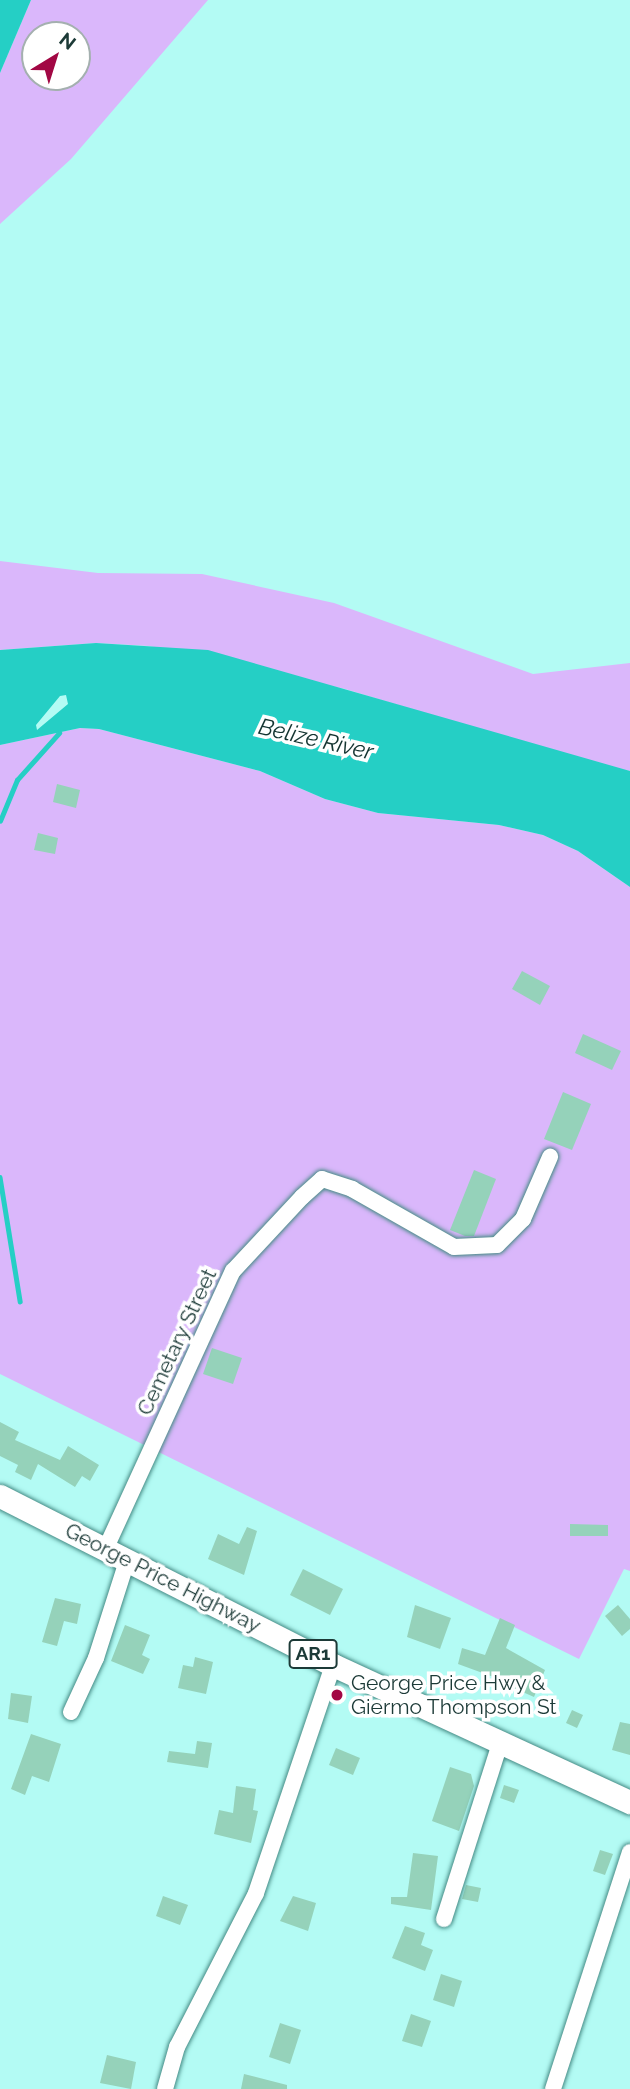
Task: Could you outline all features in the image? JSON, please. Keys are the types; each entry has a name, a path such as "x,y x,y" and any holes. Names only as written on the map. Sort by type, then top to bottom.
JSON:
{"highway":[{"name":"George Price Highway","path":"0,1496 333,1665 501,1740 630,1802"}],"street":[{"name":"Cemetary Street","path":"106,1550 233,1271 322,1179 352,1189 454,1247 497,1245 523,1219 550,1157"},
{"path":"71,1712 96,1658 127,1561"},
{"path":"166,2089 177,2047 256,1893 333,1665"},
{"path":"443,1919 501,1740"},
{"path":"553,2089 630,1852"}],"shaded area":[{"path":"31,0 208,0 71,159 0,224 0,73 21,24 21,91 91,91 91,21 22,21"},
{"path":"0,561 98,573 202,574 334,603 533,674 630,663 630,771 598,765 345,689 149,646 96,643 0,650"},
{"path":"80,728 99,729 260,771 325,799 378,813 499,825 543,835 578,851 630,887 630,1571 624,1569 579,1659 0,1374 0,745"}],"water":[{"path":"0,0 31,0 21,21 0,73"},
{"name":"Belize River","path":"96,643 208,650 630,771 630,887 578,851 543,835 499,825 378,813 325,799 260,771 99,729 80,728 0,745 0,650","holes":["66,695 68,704 37,730 36,725 60,696"]}],"building":[{"path":"57,784 80,790 76,808 53,802"},
{"path":"38,833 58,838 55,854 34,850"},
{"path":"522,971 550,986 540,1005 512,989"},
{"path":"583,1034 621,1051 612,1070 575,1053"},
{"path":"563,1092 591,1104 572,1150 544,1139"},
{"path":"474,1170 496,1179 474,1236 465,1236 450,1230"},
{"path":"212,1348 242,1358 233,1384 203,1374"},
{"path":"0,1422 19,1432 15,1440 60,1460 68,1446 99,1465 90,1481 82,1476 75,1487 38,1464 31,1480 15,1472 18,1465 0,1456"},
{"path":"570,1524 608,1525 608,1536 570,1536"},
{"path":"247,1527 257,1531 244,1575 208,1559 218,1534 239,1544"},
{"path":"303,1569 343,1589 330,1615 290,1595"},
{"path":"55,1598 81,1604 77,1624 64,1621 57,1646 42,1642"},
{"path":"415,1605 451,1618 440,1649 407,1637"},
{"path":"618,1605 630,1619 630,1629 622,1636 605,1616"},
{"path":"500,1618 515,1625 506,1648 545,1670 534,1697 509,1686 510,1683 458,1664 462,1648 485,1655"},
{"path":"125,1625 150,1635 142,1655 150,1659 143,1674 111,1661"},
{"path":"195,1657 213,1662 206,1694 178,1688 183,1665 193,1667"},
{"path":"11,1693 32,1696 28,1723 8,1719"},
{"path":"572,1710 583,1715 577,1728 566,1723"},
{"path":"620,1722 630,1724 630,1755 612,1750"},
{"path":"31,1734 61,1744 49,1782 32,1776 25,1795 11,1789"},
{"path":"197,1741 212,1743 208,1768 167,1762 169,1751 195,1754"},
{"path":"336,1748 360,1758 353,1775 329,1765"},
{"path":"450,1767 471,1774 474,1786 459,1831 432,1821"},
{"path":"504,1785 519,1790 514,1803 500,1798"},
{"path":"236,1786 256,1789 253,1810 258,1811 251,1843 214,1834 219,1810 233,1813"},
{"path":"600,1850 613,1854 605,1875 593,1871"},
{"path":"413,1853 438,1856 431,1910 391,1904 391,1897 407,1897"},
{"path":"466,1885 481,1888 478,1902 462,1899"},
{"path":"163,1896 188,1905 180,1925 156,1916"},
{"path":"293,1896 316,1903 308,1931 280,1921"},
{"path":"405,1926 425,1933 421,1945 433,1950 425,1971 392,1958"},
{"path":"441,1974 462,1981 454,2007 433,2000"},
{"path":"411,2014 431,2021 422,2047 402,2041"},
{"path":"280,2023 301,2030 290,2064 269,2057"},
{"path":"107,2055 136,2062 131,2089 100,2083"},
{"path":"244,2074 287,2085 287,2089 241,2089"}],"waterway":[{"path":"0,821 17,780 59,733"},
{"path":"0,1177 20,1301"}],"place":[{"name":"George Price Hwy & Giermo Thompson St","path":"337,1695"}]}
